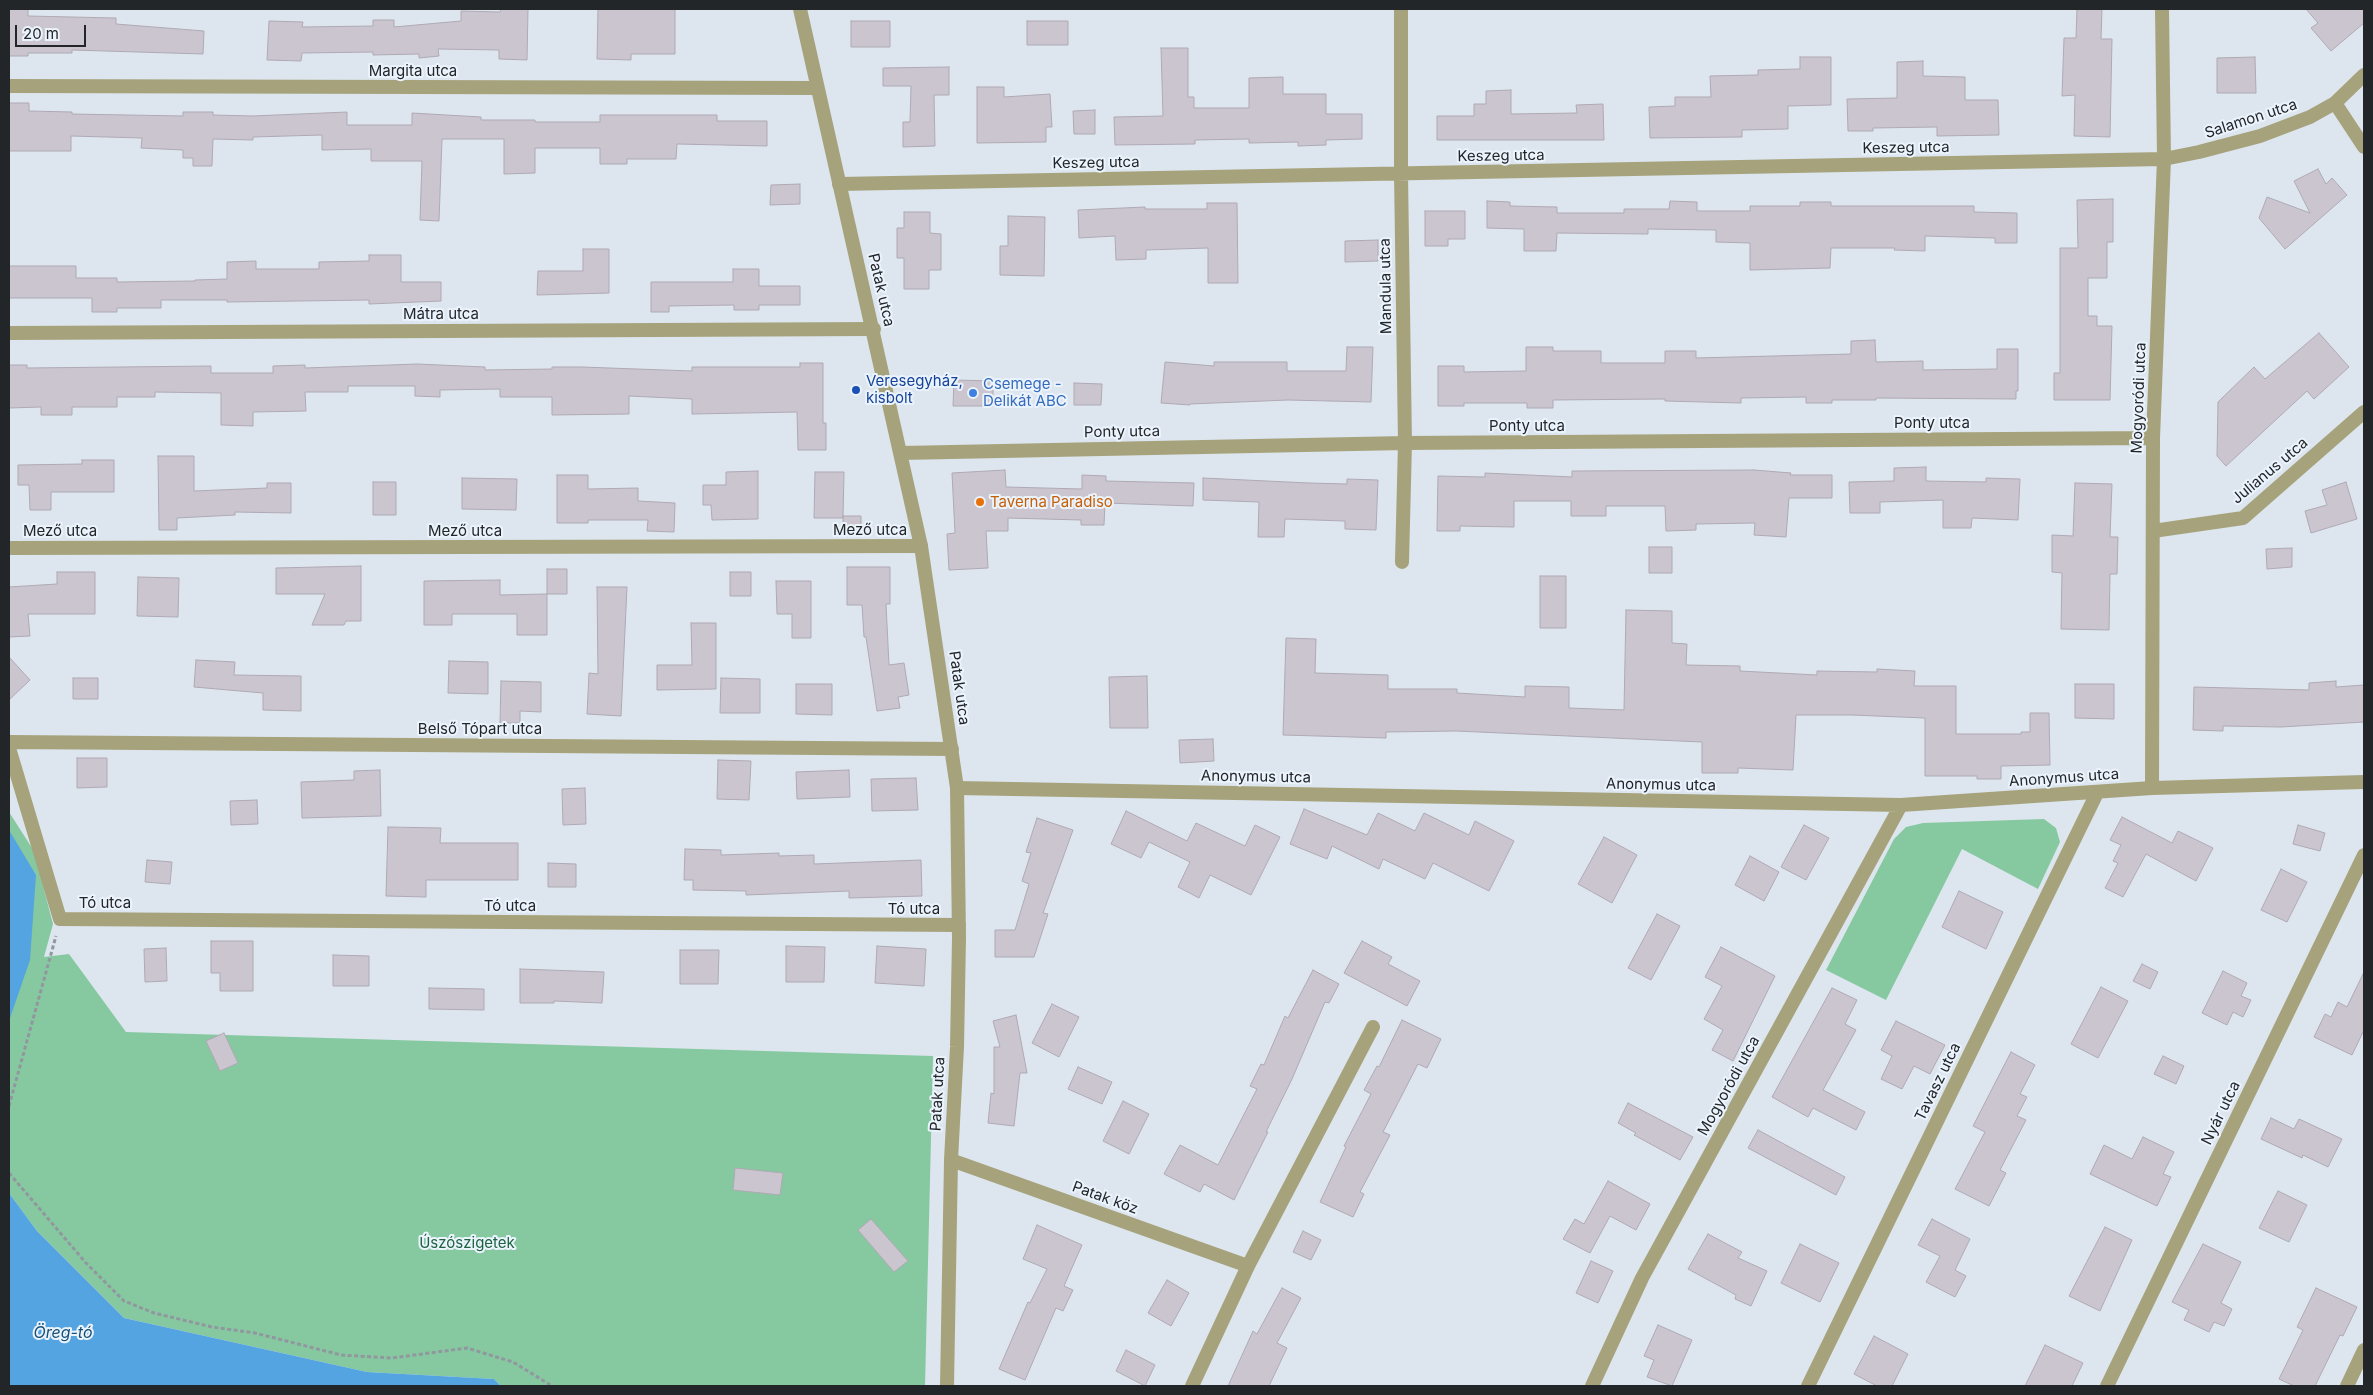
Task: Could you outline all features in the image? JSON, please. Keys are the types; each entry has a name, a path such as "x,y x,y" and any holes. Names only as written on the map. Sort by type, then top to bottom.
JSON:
{"street":[{"name":"Patak utca","path":"800,9 874,330 921,546 957,788 959,925 957,1047 952,1160 947,1386"},
{"name":"Mandula utca","path":"1401,9 1401,174 1405,443 1402,562"},
{"name":"Mogyoródi utca","path":"2152,788 2153,438 2164,159 2162,9"},
{"name":"Salamon utca","path":"2164,159 2260,136 2310,117 2335,104 2364,74"},
{"name":"Margita utca","path":"9,86 817,88"},
{"path":"2335,104 2364,147"},
{"name":"Keszeg utca","path":"839,184 2164,159"},
{"name":"Mátra utca","path":"9,333 874,330"},
{"name":"Julianus utca","path":"2153,531 2244,518 2364,412"},
{"name":"Ponty utca","path":"901,453 1405,443 2153,438"},
{"name":"Mező utca","path":"9,548 921,546"},
{"name":"Belső Tópart utca","path":"9,742 952,749"},
{"path":"9,748 60,919"},
{"name":"Anonymus utca","path":"957,788 1901,805 2152,788 2364,782"},
{"name":"Tavasz utca","path":"1808,1386 2097,793"},
{"name":"Mogyoródi utca","path":"1592,1386 1642,1278 1901,805"},
{"name":"Nyár utca","path":"2107,1386 2364,855"},
{"name":"Tó utca","path":"60,919 959,925"},
{"path":"1192,1386 1248,1266 1373,1027"},
{"name":"Patak köz","path":"952,1160 1248,1266"},
{"path":"2347,1386 2364,1350"}],"path":[{"path":"9,1106 60,919"},
{"path":"9,1173 86,1263 124,1301 154,1312 212,1327 255,1333 341,1355 392,1358 467,1348 513,1362 552,1386"}],"green space":[{"name":"Úszószigetek","path":"9,812 34,851 53,924 44,957 69,954 126,1032 933,1056 925,1386 501,1386 494,1379 367,1372 124,1318 37,1231 9,1193"},
{"path":"2044,819 2056,828 2060,842 2038,889 1962,849 1886,1000 1826,970 1894,839 1906,827 1923,823"}],"water":[{"path":"9,830 36,875 30,960 9,1021"},
{"name":"Öreg-tó","path":"9,1193 37,1231 124,1318 367,1372 494,1379 501,1386 9,1386"}],"building":[{"path":"9,9 28,9 28,16 116,18 116,24 204,31 203,54 72,50 72,53 28,53 28,56 9,56"},
{"path":"501,9 528,9 527,60 499,59 499,50 438,49 439,56 419,58 419,54 373,55 373,52 302,53 301,61 267,60 269,21 303,22 302,27 373,26 373,20 394,20 394,27 461,21 461,11 500,12"},
{"path":"598,9 675,9 675,54 631,54 631,60 597,59"},
{"path":"2077,9 2102,9 2101,39 2112,39 2110,137 2074,136 2075,95 2062,96 2064,38 2076,38"},
{"path":"2306,9 2364,9 2364,23 2331,51 2311,28 2318,23"},
{"path":"851,21 890,21 890,47 851,47"},
{"path":"1027,21 1068,21 1068,45 1027,45"},
{"path":"1161,48 1188,48 1188,97 1194,97 1194,108 1249,108 1249,78 1283,77 1283,94 1326,94 1326,114 1362,114 1362,139 1326,140 1326,145 1298,146 1298,142 1249,143 1249,139 1195,140 1195,144 1115,145 1114,117 1163,116"},
{"path":"1800,57 1831,57 1831,105 1788,106 1788,129 1742,130 1742,137 1650,138 1649,107 1675,106 1675,97 1711,97 1710,76 1758,75 1758,70 1800,69"},
{"path":"2255,57 2256,93 2217,93 2217,58"},
{"path":"1923,61 1923,76 1965,77 1965,100 1998,100 1999,135 1937,136 1937,127 1873,128 1873,131 1848,131 1847,99 1897,98 1897,62"},
{"path":"949,67 949,95 934,95 935,146 903,147 903,122 910,122 911,86 883,86 883,68"},
{"path":"977,87 1004,87 1004,97 1050,94 1052,127 1046,127 1046,142 977,143"},
{"path":"1511,90 1511,114 1577,113 1576,105 1603,104 1604,140 1437,140 1437,116 1474,116 1474,104 1486,104 1486,91"},
{"path":"9,103 29,103 29,111 72,112 72,114 183,116 183,112 213,112 213,115 253,116 347,112 347,125 412,125 412,113 481,117 481,120 535,120 535,122 600,122 600,115 717,115 717,121 767,121 767,146 677,144 676,159 627,159 627,164 600,164 600,148 535,148 535,173 504,174 504,139 442,139 439,221 420,220 422,161 371,161 371,149 322,150 322,135 253,137 253,140 213,139 212,166 193,166 193,158 183,158 183,150 141,148 142,138 71,136 71,151 9,151"},
{"path":"1095,110 1095,134 1074,134 1073,111"},
{"path":"2318,169 2326,184 2332,178 2347,195 2285,249 2259,218 2267,197 2310,213 2294,181"},
{"path":"800,184 800,204 770,205 771,185"},
{"path":"2113,199 2113,242 2107,242 2107,278 2088,278 2088,316 2097,316 2097,326 2112,326 2110,400 2054,400 2054,373 2060,373 2060,248 2078,248 2077,200"},
{"path":"1487,201 1510,202 1510,206 1557,207 1557,213 1624,213 1624,209 1669,209 1670,201 1697,202 1697,211 1750,211 1750,206 1800,206 1800,202 1831,202 1831,206 1974,206 1974,212 2017,213 2017,243 1995,243 1995,238 1925,236 1925,251 1894,250 1895,248 1831,248 1830,268 1750,270 1750,243 1716,242 1716,230 1648,229 1648,234 1557,233 1556,251 1524,251 1524,229 1487,228"},
{"path":"1207,203 1237,203 1238,283 1208,283 1208,248 1146,250 1146,259 1116,260 1115,236 1079,238 1078,210 1145,207 1145,209 1207,209"},
{"path":"1425,211 1465,211 1465,239 1448,239 1448,246 1425,246"},
{"path":"904,212 930,212 930,233 941,234 941,270 929,270 929,289 904,289 904,258 897,258 897,228 904,228"},
{"path":"1008,216 1045,217 1044,276 1000,275 1000,246 1008,246"},
{"path":"1378,240 1378,261 1345,262 1345,241"},
{"path":"583,249 609,249 609,293 537,295 538,271 583,271"},
{"path":"369,255 401,255 401,282 441,282 441,301 369,304 369,300 227,302 227,300 161,300 161,308 117,308 117,312 92,312 92,298 9,298 9,266 76,266 76,278 117,278 117,282 195,281 227,279 227,262 256,261 256,269 319,269 319,262 369,261"},
{"path":"733,269 759,269 759,286 800,286 800,305 759,305 759,310 734,310 734,305 669,306 669,312 651,312 651,282 733,282"},
{"path":"2319,333 2349,367 2314,399 2307,391 2226,466 2217,456 2218,402 2254,367 2265,379"},
{"path":"1875,340 1876,362 1923,361 1923,370 1997,369 1997,349 2018,349 2018,391 2016,391 2016,399 1876,398 1876,400 1832,400 1832,403 1806,403 1806,397 1741,398 1741,403 1665,401 1665,399 1553,400 1553,408 1527,408 1527,403 1464,403 1464,406 1438,406 1438,366 1464,366 1464,372 1526,371 1526,347 1553,347 1553,351 1601,351 1601,363 1665,363 1665,351 1696,351 1696,358 1851,354 1851,341"},
{"path":"1347,347 1373,347 1371,402 1288,400 1190,405 1161,403 1165,362 1214,366 1214,362 1287,362 1287,371 1346,371"},
{"path":"800,363 823,363 823,423 826,423 826,450 798,450 797,412 692,414 692,399 629,396 629,414 552,415 552,397 500,397 500,389 440,390 440,397 415,396 415,386 348,386 348,392 305,392 306,411 253,412 253,426 221,425 221,393 155,392 155,397 117,397 117,407 72,407 72,415 41,415 41,407 9,408 9,365 27,365 27,368 211,366 211,373 273,373 273,366 305,365 305,368 417,364 485,367 485,370 582,367 692,371 692,367 800,367"},
{"name":"Csemege - Delikát ABC","path":"954,380 993,381 993,406 953,406"},
{"path":"1074,383 1102,384 1101,405 1074,405"},
{"path":"158,456 194,456 194,491 267,488 267,483 291,483 291,513 235,512 235,515 177,518 177,530 159,530"},
{"path":"82,460 114,460 114,492 51,492 51,510 30,510 29,485 18,485 18,465 82,464"},
{"path":"1926,467 1926,481 1986,482 1986,478 2020,479 2018,520 1972,518 1971,528 1943,528 1943,500 1880,502 1880,513 1850,513 1849,482 1894,481 1894,468"},
{"path":"1005,470 1006,487 1082,489 1082,475 1106,476 1106,481 1194,483 1193,506 1105,503 1104,525 1081,525 1081,520 1008,518 1008,531 986,531 988,568 949,570 947,534 955,533 952,473"},
{"path":"1754,470 1791,473 1790,475 1832,475 1832,498 1789,498 1786,537 1754,535 1755,523 1696,524 1696,530 1666,531 1665,506 1606,506 1606,516 1571,516 1571,501 1514,501 1514,527 1460,526 1460,531 1437,531 1438,476 1485,477 1485,473 1572,477 1572,471"},
{"path":"758,471 758,519 712,520 711,505 703,505 703,485 726,485 726,472"},
{"path":"815,472 844,472 843,518 814,518"},
{"path":"557,475 588,475 588,489 638,488 638,501 675,503 674,532 647,531 648,520 588,520 588,523 557,523"},
{"path":"462,478 517,479 516,510 462,509"},
{"path":"1203,478 1347,484 1347,479 1378,480 1376,530 1345,529 1345,521 1285,519 1284,537 1258,537 1259,502 1203,500"},
{"path":"373,482 396,482 396,515 373,515"},
{"path":"2346,482 2357,519 2311,533 2305,511 2327,505 2322,490"},
{"path":"2075,483 2112,484 2110,537 2118,537 2117,574 2110,574 2109,630 2061,629 2062,573 2052,572 2052,535 2073,536"},
{"path":"843,516 861,516 861,535 843,535"},
{"path":"1649,547 1672,547 1672,573 1649,573"},
{"path":"2292,548 2292,567 2267,569 2266,549"},
{"path":"361,566 361,621 346,621 344,625 312,625 325,594 276,594 276,568"},
{"path":"847,567 890,567 890,604 886,604 889,665 904,663 909,695 898,697 900,708 877,711 866,637 864,637 862,605 847,605"},
{"path":"547,569 567,569 567,594 547,594"},
{"path":"57,572 95,572 95,614 28,614 30,636 9,637 9,587 57,584"},
{"path":"730,572 751,572 751,596 730,596"},
{"path":"1540,576 1566,576 1566,628 1540,628"},
{"path":"138,577 179,578 178,617 137,616"},
{"path":"500,580 500,595 547,594 547,635 517,635 517,614 452,614 452,625 424,625 424,581"},
{"path":"776,581 811,581 811,638 792,638 792,614 777,614"},
{"path":"597,587 627,587 621,716 587,714 589,673 598,674"},
{"path":"1626,610 1672,611 1672,643 1687,644 1686,665 1740,666 1740,671 1817,675 1817,671 1877,672 1877,669 1915,671 1914,686 1956,686 1956,734 2021,734 2021,732 2030,732 2030,713 2049,713 2050,765 2001,766 2001,779 1977,779 1977,776 1925,776 1925,718 1852,715 1796,715 1793,770 1738,768 1738,773 1702,773 1702,742 1456,731 1386,732 1386,738 1283,735 1286,638 1316,639 1315,673 1388,675 1388,689 1457,689 1457,693 1525,697 1525,686 1569,687 1569,708 1624,710"},
{"path":"691,623 716,623 716,689 657,690 657,665 692,665"},
{"path":"9,657 30,680 9,700"},
{"path":"196,660 235,662 234,675 301,676 301,711 263,710 263,693 194,687"},
{"path":"449,661 488,662 488,694 448,693"},
{"path":"1147,676 1148,728 1110,728 1109,677"},
{"path":"73,678 98,678 98,699 73,699"},
{"path":"721,678 760,679 760,713 720,713"},
{"path":"501,681 541,682 541,712 520,711 520,723 500,723"},
{"path":"2336,681 2336,687 2364,685 2364,722 2281,727 2223,726 2223,731 2193,730 2194,687 2309,690 2309,683"},
{"path":"796,684 832,684 832,715 796,714"},
{"path":"2075,684 2114,684 2114,719 2075,718"},
{"path":"1213,739 1214,761 1180,763 1179,740"},
{"path":"77,758 107,758 107,787 77,788"},
{"path":"718,760 751,761 749,800 717,799"},
{"path":"380,770 381,816 302,818 301,782 354,780 354,771"},
{"path":"849,770 850,797 797,799 796,772"},
{"path":"916,778 918,810 872,811 871,779"},
{"path":"585,788 586,824 563,825 562,789"},
{"path":"257,800 258,824 231,825 230,801"},
{"path":"1304,809 1367,835 1378,813 1415,831 1424,813 1469,835 1475,821 1514,841 1489,891 1433,863 1425,879 1383,859 1379,869 1332,846 1327,859 1290,844"},
{"path":"1126,811 1187,841 1196,823 1245,846 1255,825 1280,837 1251,895 1210,875 1199,898 1178,887 1190,862 1149,842 1141,858 1111,844"},
{"path":"2122,817 2172,843 2178,831 2213,848 2196,881 2146,854 2123,897 2105,888 2118,863 2113,861 2121,845 2110,840"},
{"path":"1037,818 1073,830 1043,913 1048,914 1034,957 995,957 995,930 1015,930 1029,884 1022,881 1031,853 1026,852"},
{"path":"1804,825 1829,838 1806,880 1781,867"},
{"path":"2298,825 2325,833 2320,851 2293,844"},
{"path":"388,827 441,828 440,843 518,843 518,880 426,880 426,897 386,896"},
{"path":"1604,837 1637,855 1612,903 1578,884"},
{"path":"685,849 721,850 721,855 779,853 779,856 814,855 814,864 921,860 922,896 849,898 849,891 746,895 746,891 693,890 693,880 684,880"},
{"path":"1750,856 1779,872 1764,901 1735,885"},
{"path":"147,860 172,862 170,884 145,882"},
{"path":"548,863 576,864 576,887 548,887"},
{"path":"2281,869 2307,882 2287,922 2261,910"},
{"path":"1959,891 2003,912 1986,949 1942,927"},
{"path":"1657,914 1680,926 1651,980 1628,968"},
{"path":"211,941 253,941 253,991 220,991 220,973 211,973"},
{"path":"1362,941 1392,957 1388,964 1420,981 1407,1006 1344,973"},
{"path":"786,946 825,947 824,982 786,982"},
{"path":"877,946 926,949 924,986 875,983"},
{"path":"1721,947 1775,976 1733,1061 1712,1050 1723,1030 1704,1019 1722,986 1705,977"},
{"path":"166,948 167,981 145,982 144,949"},
{"path":"680,950 719,950 718,984 680,984"},
{"path":"333,955 369,956 369,986 333,986"},
{"path":"2142,964 2158,972 2150,989 2133,981"},
{"path":"520,969 604,972 602,1003 554,1001 554,1003 520,1003"},
{"path":"1313,970 1339,984 1329,1003 1325,1002 1292,1079 1266,1132 1268,1132 1234,1200 1204,1184 1200,1192 1164,1174 1180,1145 1218,1165 1257,1089 1250,1086 1261,1064 1264,1065 1285,1016 1288,1018"},
{"path":"2223,971 2247,983 2241,996 2251,1000 2243,1017 2233,1012 2227,1025 2202,1013"},
{"path":"2364,972 2364,1030 2352,1055 2314,1037 2325,1014 2331,1017 2338,1002 2347,1007"},
{"path":"2101,987 2128,1001 2098,1058 2071,1044"},
{"path":"429,988 484,989 484,1010 429,1009"},
{"path":"1832,988 1857,1000 1845,1024 1856,1030 1823,1090 1865,1112 1856,1130 1813,1108 1808,1117 1772,1097"},
{"path":"1052,1004 1079,1017 1059,1057 1032,1043"},
{"path":"1016,1015 1027,1073 1020,1073 1014,1126 988,1123 991,1093 994,1094 994,1047 1000,1047 993,1021"},
{"path":"1402,1020 1441,1039 1427,1068 1418,1064 1383,1132 1390,1135 1360,1192 1364,1194 1353,1217 1320,1202 1346,1147 1344,1146 1371,1094 1364,1090 1377,1066 1379,1067"},
{"path":"1896,1021 1945,1045 1930,1074 1914,1066 1902,1089 1881,1079 1892,1056 1881,1050"},
{"path":"224,1033 238,1063 220,1071 206,1041"},
{"path":"2011,1052 2035,1065 2020,1094 2027,1097 2017,1116 2026,1120 2000,1170 2006,1173 1989,1206 1955,1189 1985,1132 1973,1126"},
{"path":"2163,1056 2184,1066 2176,1084 2154,1074"},
{"path":"1078,1067 1112,1082 1102,1104 1068,1089"},
{"path":"1123,1101 1149,1114 1129,1154 1103,1141"},
{"path":"1628,1103 1693,1137 1680,1160 1634,1135 1636,1133 1618,1123"},
{"path":"2271,1118 2294,1129 2299,1119 2342,1139 2328,1167 2303,1155 2302,1158 2261,1139"},
{"path":"1758,1130 1845,1177 1836,1195 1748,1148"},
{"path":"2143,1137 2174,1152 2163,1174 2171,1177 2157,1206 2090,1174 2104,1145 2132,1159"},
{"path":"735,1168 783,1173 780,1195 733,1190"},
{"path":"1608,1181 1650,1204 1636,1230 1610,1216 1590,1253 1563,1239 1575,1219 1584,1224"},
{"path":"2278,1191 2307,1205 2289,1242 2259,1228"},
{"path":"871,1219 908,1261 894,1272 858,1230"},
{"path":"1932,1219 1970,1239 1955,1270 1966,1276 1955,1297 1926,1282 1940,1256 1918,1245"},
{"path":"1037,1225 1082,1245 1064,1286 1073,1290 1063,1311 1056,1308 1025,1380 999,1369 1028,1302 1030,1303 1047,1269 1023,1259"},
{"path":"2105,1227 2132,1240 2100,1311 2069,1296"},
{"path":"1303,1231 1321,1240 1311,1260 1293,1252"},
{"path":"1708,1234 1742,1252 1738,1258 1767,1271 1751,1306 1735,1299 1736,1295 1688,1269"},
{"path":"1800,1244 1839,1263 1820,1302 1781,1283"},
{"path":"2203,1244 2241,1262 2221,1303 2232,1309 2224,1326 2214,1322 2209,1332 2184,1320 2189,1310 2172,1302"},
{"path":"1591,1261 1613,1271 1598,1303 1576,1293"},
{"path":"1167,1280 1189,1293 1171,1326 1148,1313"},
{"path":"1282,1288 1301,1298 1277,1343 1287,1348 1269,1386 1228,1386 1253,1331 1257,1334"},
{"path":"2316,1288 2357,1307 2343,1336 2340,1335 2315,1386 2294,1386 2279,1379 2303,1330 2297,1327"},
{"path":"1658,1325 1692,1340 1672,1386 1647,1377 1654,1360 1644,1356"},
{"path":"1874,1336 1908,1354 1892,1386 1877,1386 1854,1374"},
{"path":"2045,1345 2083,1363 2072,1386 2025,1386"},
{"path":"1126,1350 1155,1365 1145,1386 1116,1371"}],"place":[{"name":"Veresegyház, kisbolt","path":"856,390"},
{"name":"Csemege - Delikát ABC","path":"973,393"},
{"name":"Taverna Paradiso","path":"980,502"}]}
